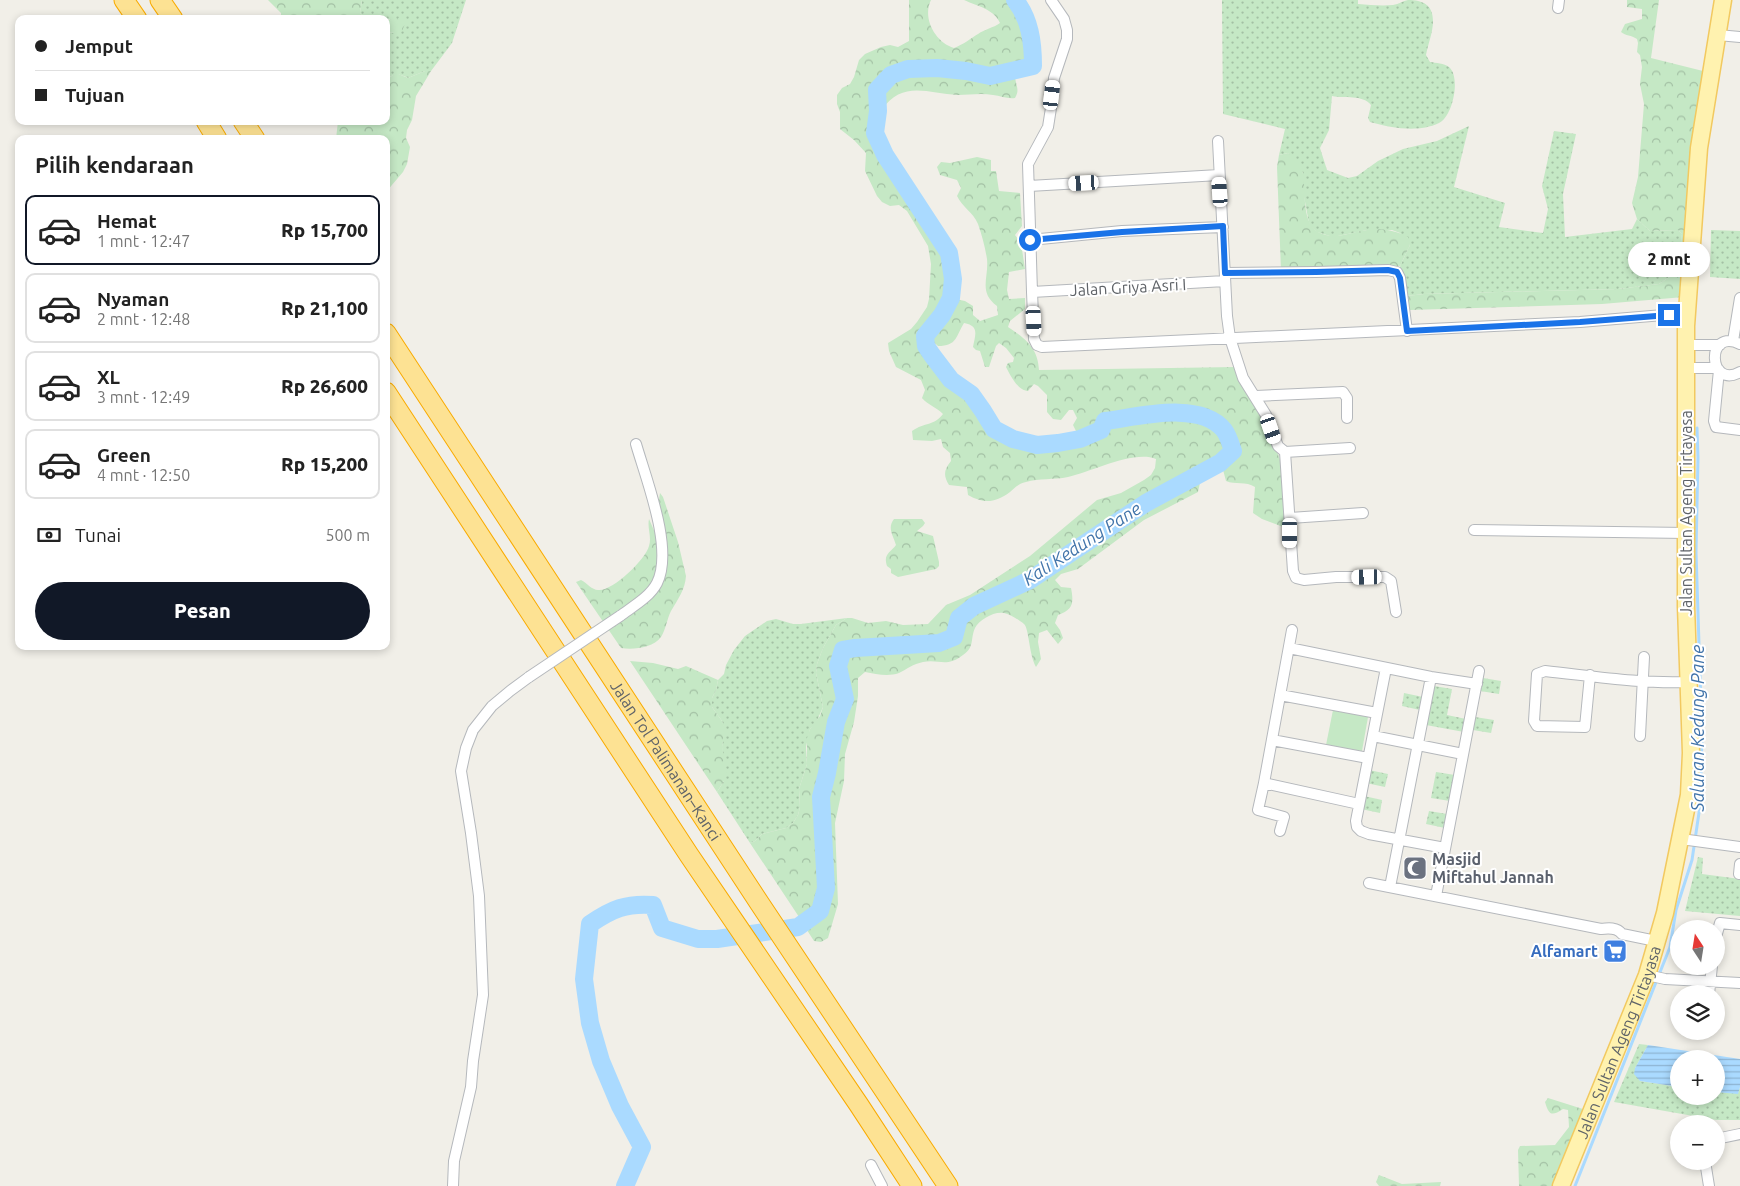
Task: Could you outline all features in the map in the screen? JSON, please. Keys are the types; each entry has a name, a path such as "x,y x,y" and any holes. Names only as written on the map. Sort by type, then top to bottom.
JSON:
{"highway":[{"path":"124,0 134,15"},
{"path":"160,0 170,15"},
{"name":"Jalan Tol Palimanan–Kanci","path":"390,339 948,1186"},
{"name":"Jalan Tol Palimanan–Kanci","path":"390,398 678,839 912,1186"}],"main road":[{"name":"Jalan Sultan Ageng Tirtayasa","path":"1560,1186 1650,976 1656,941 1685,839 1690,785 1686,606 1689,344 1687,313 1699,148 1729,36 1723,0"}],"street":[{"path":"1051,0 1064,19 1067,30 1054,78 1048,127 1028,164 1034,339 1037,345 1042,347 1407,331 1580,322 1687,313"},
{"path":"1218,141 1230,338 1243,378 1256,396 1266,415 1275,441 1284,452 1292,564 1296,578 1304,580 1336,577 1385,577 1391,581 1396,612"},
{"path":"1029,186 1219,175"},
{"path":"1030,240 1223,226"},
{"name":"Jalan Griya Asri I","path":"1032,292 1225,277 1388,270 1397,272 1400,278 1407,331"},
{"path":"1689,344 1720,345 1736,343 1740,298"},
{"path":"1720,345 1714,356 1718,369 1714,421 1716,426 1740,430"},
{"path":"1688,368 1718,369 1731,375 1740,372"},
{"path":"1256,396 1343,392 1347,398 1347,418"},
{"path":"453,1186 454,1161 471,1086 483,994 479,896 472,833 461,771 466,748 474,730 492,706 529,677 620,616 642,599 656,584 662,567 662,545 658,522 636,444"},
{"path":"1284,452 1350,448"},
{"path":"1290,518 1364,513"},
{"path":"1474,530 1687,533"},
{"path":"1280,831 1284,817 1258,810 1292,630"},
{"path":"1289,648 1431,677 1477,684"},
{"path":"1640,736 1644,658"},
{"path":"1386,668 1359,804 1356,821 1357,827 1361,831 1445,848"},
{"path":"1436,896 1479,671"},
{"path":"1590,676 1585,727 1537,726 1534,721 1537,674 1545,671 1590,676 1643,682 1688,682"},
{"path":"1390,887 1431,677"},
{"path":"1280,695 1377,713"},
{"path":"1373,736 1463,754"},
{"path":"1272,740 1368,758"},
{"path":"1264,783 1359,804"},
{"path":"1685,839 1740,846"},
{"path":"1369,883 1601,929 1619,930 1622,934 1656,941"},
{"path":"1725,924 1740,925"},
{"path":"1710,985 1711,975"},
{"path":"1650,976 1665,979 1740,983"},
{"path":"1725,1137 1740,1134"},
{"path":"871,1165 882,1186"},
{"path":"1706,1170 1709,1186"}],"green space":[{"path":"268,0 362,0 360,13 362,15 281,15"},
{"path":"362,0 466,0 452,43 431,71 425,71 408,78 402,75 394,75 390,77 390,32 394,33 390,15 362,15 360,13"},
{"path":"909,0 931,0 928,14 929,22 936,35 947,45 954,48 1000,23 994,14 964,0 1009,0 1015,6 1026,29 1030,63 990,72 937,64 908,66 888,72 873,89 872,134 882,157 946,255 949,279 948,297 939,313 921,335 922,347 929,357 948,382 968,397 991,432 1011,442 1037,449 1059,447 1081,442 1103,432 1108,424 1168,416 1183,416 1211,423 1221,432 1229,450 1217,460 1144,499 1028,577 972,603 955,616 951,635 938,640 855,644 840,647 835,665 841,698 832,721 817,797 822,888 817,909 801,920 750,843 762,834 786,828 793,823 798,815 800,807 799,789 807,764 807,738 823,707 816,673 817,664 823,648 836,625 847,618 868,623 886,621 903,625 928,624 946,605 970,595 1030,556 1097,500 1121,493 1151,475 1155,468 1156,459 1136,457 1124,459 1068,477 1024,483 999,498 984,501 968,495 967,487 949,485 945,473 951,461 950,453 943,447 941,439 932,441 913,440 912,431 933,422 943,414 922,398 925,390 921,380 896,367 889,351 888,343 911,329 927,307 931,264 928,246 907,211 899,205 890,206 882,202 877,196 865,171 866,153 840,129 840,112 837,104 837,95 842,88 850,84 859,60 865,54 890,45 898,47 909,41"},
{"path":"1222,0 1358,0 1358,4 1385,5 1395,5 1408,0 1423,2 1429,7 1433,16 1426,55 1430,62 1449,67 1453,72 1454,96 1448,113 1439,123 1431,126 1414,129 1396,128 1370,122 1368,118 1371,105 1363,99 1332,96 1329,130 1320,148 1327,170 1348,178 1357,176 1378,161 1403,149 1437,141 1469,126 1454,187 1505,203 1499,227 1543,233 1548,209 1542,186 1554,131 1576,134 1563,194 1565,237 1632,229 1637,219 1650,231 1678,230 1682,234 1678,271 1659,284 1618,289 1407,296 1400,266 1410,245 1400,233 1392,230 1367,230 1333,237 1317,232 1310,226 1308,218 1303,191 1303,173 1288,153 1279,155 1285,129 1223,114"},
{"path":"1627,0 1659,0 1651,58 1703,71 1692,142 1684,297 1602,304 1410,310 1407,296 1618,289 1659,284 1678,271 1682,234 1678,230 1650,231 1637,219 1632,203 1638,177 1644,104 1640,84 1642,67 1640,55 1637,52 1637,39 1621,32 1625,24 1642,19 1642,9 1627,7"},
{"path":"398,18 406,22 402,31 390,32 390,19"},
{"path":"425,71 431,71 416,96 412,120 407,130 406,138 410,147 407,164 390,187 390,135 336,135 338,125 390,125 390,77 396,73 408,78"},
{"path":"937,71 965,74 990,80 1018,74 1015,77 1017,93 1015,98 1007,98 989,94 958,95 926,91 907,92 889,101 881,111 881,92 893,78 909,73"},
{"path":"1288,153 1301,166 1306,211 1312,227 1324,235 1330,236 1377,229 1393,231 1408,237 1410,245 1400,266 1281,271 1277,167 1279,155"},
{"path":"977,157 991,160 991,171 996,171 999,191 1020,193 1022,226 1015,235 1021,243 1025,269 1009,272 1007,290 1009,299 1025,298 1025,309 1010,321 1008,327 1030,345 1036,356 1039,370 1236,367 1275,446 1284,471 1286,528 1262,519 1253,513 1255,487 1248,484 1226,481 1222,466 1238,452 1228,429 1214,418 1200,412 1184,409 1150,411 1103,417 1098,427 1078,435 1073,425 1077,418 1073,410 1069,410 1061,420 1053,419 1047,412 1047,395 1038,386 1034,384 1028,391 1018,386 1006,367 1008,363 1013,362 1014,358 999,343 996,346 989,367 985,367 980,351 973,347 975,332 969,324 964,323 955,339 944,346 938,346 928,337 945,317 955,299 965,301 973,306 973,315 980,321 998,315 997,306 991,301 986,290 987,259 978,224 957,196 961,188 957,180 940,175 937,167 941,162 950,163"},
{"path":"1711,230 1740,231 1740,279 1710,277"},
{"path":"1201,478 1198,492 1144,520 1078,569 1061,574 1055,580 1061,587 1071,588 1072,602 1067,611 1058,615 1055,623 1063,638 1058,644 1047,630 1039,633 1038,642 1041,659 1036,667 1024,624 1012,616 996,613 977,625 969,649 957,659 947,662 923,662 891,675 865,672 858,678 858,696 854,722 845,754 844,781 835,823 838,904 828,938 821,942 814,941 805,927 823,913 829,889 824,798 831,773 840,723 848,699 842,666 846,654 856,651 940,647 957,640 962,620 976,609 1032,584 1148,506"},
{"path":"660,493 678,542 686,576 684,586 671,611 663,634 657,641 648,646 631,649 621,648 576,582 581,580 598,590 611,586 628,574 647,552 650,539 649,519 666,558 667,542 660,509"},
{"path":"894,519 922,519 925,523 917,531 933,536 939,562 939,566 936,569 898,577 891,573 886,559 896,545 891,529"},
{"path":"847,618 836,625 823,648 817,664 816,673 823,707 816,723 810,729 806,747 807,764 799,789 800,807 798,815 793,823 786,828 762,834 750,843 717,792 724,781 722,747 724,729 722,721 712,707 712,698 718,680 724,674 726,665 734,650 745,636 767,621 776,619 793,624 801,624"},
{"path":"630,661 653,663 678,669 686,666 718,680 712,698 712,707 725,729 722,747 727,773 717,792"},
{"path":"1483,678 1501,681 1499,694 1480,691"},
{"path":"1434,686 1452,689 1447,715 1466,719 1464,732 1426,725"},
{"path":"1404,693 1423,697 1420,710 1402,706"},
{"path":"1333,710 1368,717 1362,751 1326,745"},
{"path":"1475,717 1494,720 1491,733 1473,730"},
{"path":"1369,770 1388,774 1385,787 1366,783"},
{"path":"1436,772 1455,775 1450,801 1431,798"},
{"path":"1364,796 1382,800 1380,813 1361,809"},
{"path":"1429,811 1447,814 1445,828 1426,824"},
{"path":"1698,857 1703,858 1702,874 1740,879 1740,916 1685,911"},
{"path":"1639,1044 1648,1045 1635,1068 1640,1081 1670,1086 1670,1105 1725,1105 1725,1092 1738,1093 1740,1087 1740,1120 1725,1120 1725,1115 1688,1115 1614,1102"},
{"path":"1548,1098 1586,1110 1554,1186 1519,1186 1518,1150 1520,1146 1555,1145 1569,1127 1568,1110 1563,1109 1554,1114 1551,1113 1545,1102"},
{"path":"1379,1175 1402,1184 1441,1182 1440,1186 1379,1186 1376,1182"}],"water":[{"path":"1648,1045 1681,1050 1670,1050 1670,1086 1640,1081 1634,1074 1635,1068"},
{"path":"1725,1057 1740,1059 1740,1087 1738,1094 1725,1093"}],"waterway":[{"name":"Kali Kedung Pane","path":"625,1186 642,1147 620,1106 601,1061 590,1023 584,979 590,924 605,914 620,908 635,905 653,905 662,928 698,939 717,939 798,927 820,911 826,888 821,797 836,722 845,699 838,666 843,650 939,643 954,637 959,618 974,606 1030,580 1146,503 1220,463 1233,451 1224,430 1213,421 1200,415 1184,413 1150,414 1105,421 1101,430 1080,439 1058,443 1037,445 1013,439 994,429 971,394 951,380 926,346 925,336 942,315 951,298 953,279 949,253 885,155 875,133 878,111 877,90 891,75 908,69 937,68 990,76 1033,66 1030,31 1024,15 1015,0"},
{"name":"Saluran Kedung Pane","path":"1575,1186 1670,947 1676,910 1692,860 1700,806 1702,737 1696,552 1697,428"}],"place":[{"name":"Masjid Miftahul Jannah","path":"1415,868"},
{"name":"Alfamart","path":"1615,951"}],"route":[{"path":"1030,240 1223,226 1225,273 1388,270 1397,272 1400,278 1407,331 1580,322 1669,315"}]}
